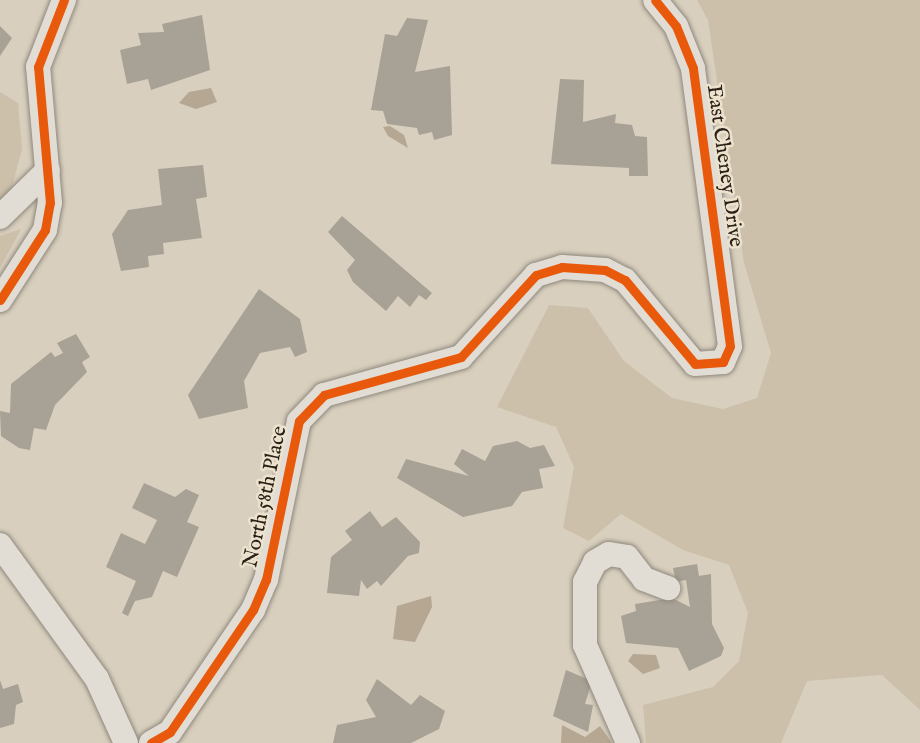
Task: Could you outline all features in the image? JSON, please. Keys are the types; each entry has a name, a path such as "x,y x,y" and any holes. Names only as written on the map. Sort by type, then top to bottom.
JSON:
{"street":[{"path":"0,300 45,230 48,170 38,67 64,0"},
{"name":"East Cheney Drive","path":"654,0 676,26 693,68 730,346"},
{"path":"0,217 48,170"},
{"name":"North 58th Place","path":"151,743 178,721 253,610 266,580 299,421 324,395 461,357 536,275 562,267 605,270 625,280 695,364 710,368 723,362 730,346"},
{"path":"0,545 97,679 126,743"},
{"path":"628,743 585,645 585,582 595,562 609,554 627,557 644,579 668,588"}],"shaded area":[{"path":"697,0 920,0 920,710 882,675 807,681 781,743 646,743 643,705 713,687 739,661 748,613 729,565 683,550 621,514 589,541 563,528 574,467 556,427 497,407 549,305 588,308 624,361 672,398 723,409 757,398 771,353 744,263 708,20"},
{"path":"211,88 217,102 196,109 179,103 189,92"},
{"path":"0,92 18,103 22,149 10,194 0,201"},
{"path":"390,126 404,135 408,148 388,136 383,127"},
{"path":"21,229 0,268 0,236"},
{"path":"431,596 432,607 415,642 393,639 397,606"},
{"path":"633,654 656,655 660,668 643,674 628,661"},
{"path":"562,725 585,737 600,726 612,743 561,743"}],"building":[{"path":"202,15 210,70 151,90 148,79 127,84 120,50 141,45 138,33 164,32 162,24"},
{"path":"407,18 428,20 415,72 450,66 452,135 434,140 432,132 419,135 417,128 387,124 383,111 371,110 385,34 397,36"},
{"path":"0,26 12,38 0,56"},
{"path":"560,79 584,80 583,122 616,114 615,123 632,125 635,136 647,137 648,176 629,176 629,168 551,164"},
{"path":"203,165 207,197 196,199 202,238 163,243 164,254 148,256 149,267 121,271 112,234 128,210 162,205 158,169"},
{"path":"342,216 432,293 426,300 419,295 410,307 398,296 386,311 353,282 347,270 355,260 328,232"},
{"path":"259,289 300,319 307,352 295,357 290,347 260,353 244,381 248,408 199,419 188,395"},
{"path":"76,334 90,357 82,362 87,372 55,405 46,430 34,428 30,450 19,448 1,436 0,411 10,413 11,384 51,352 55,357 63,353 57,343"},
{"path":"517,441 530,448 544,445 555,466 539,469 543,488 522,492 512,506 463,517 397,478 406,459 469,476 454,464 462,449 485,461 493,446"},
{"path":"144,483 175,497 186,489 199,495 187,522 199,527 177,577 163,571 152,597 135,601 128,616 122,613 136,581 106,567 121,533 145,544 157,520 132,508"},
{"path":"370,511 382,527 396,517 420,542 419,553 408,556 381,586 377,581 367,589 361,580 359,596 327,593 331,557 352,540 345,531"},
{"path":"697,564 699,576 711,574 712,624 724,648 721,656 689,671 678,648 626,643 621,616 636,611 635,604 672,598 690,607 686,580 676,582 673,568"},
{"path":"566,670 592,681 585,704 593,705 588,732 553,716"},
{"path":"377,679 411,705 420,695 445,711 439,729 411,743 333,743 337,725 376,717 366,700"},
{"path":"0,680 3,689 18,684 23,702 16,705 14,724 0,728"}],"cycle path":[{"path":"0,300 45,230 50,203 38,67 64,0"},
{"path":"151,743 170,732 253,610 266,580 299,421 324,395 461,357 536,275 562,267 605,270 625,280 695,364 723,362 730,346 693,68 676,26 655,0"}]}
